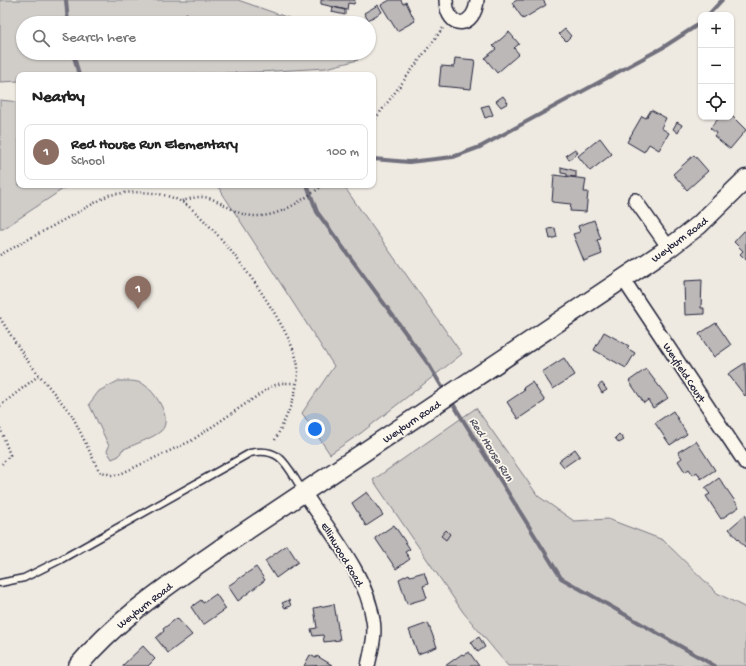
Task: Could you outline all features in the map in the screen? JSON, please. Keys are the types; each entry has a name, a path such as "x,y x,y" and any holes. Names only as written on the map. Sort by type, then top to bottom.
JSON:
{"street":[{"path":"446,0 447,12 450,19 458,22 466,22 474,15 477,0"},
{"name":"Weyburn Road","path":"78,666 103,639 135,610 231,541 305,494 669,248 699,225 745,182"},
{"path":"635,200 669,248"},
{"name":"Weyfield Court","path":"623,279 746,464"},
{"name":"Ellinwood Road","path":"305,494 352,564 367,597 373,620 374,632 368,666"}],"lane":[{"path":"0,583 24,578 60,560 250,453 263,450 279,456 305,494"}],"path":[{"path":"376,118 450,19"},
{"path":"181,201 201,197 222,204 242,214 256,216 276,213 289,209 320,188"},
{"path":"0,255 109,195 127,192 142,192 162,195 181,201 199,215 256,282 294,349 298,368 297,382 291,408 275,440"},
{"path":"0,318 14,344 38,376 72,415 99,471 111,475 118,475 191,441 272,386 282,383 297,382"},
{"path":"0,406 38,376"},
{"path":"0,428 10,455 2,464"}],"shaded area":[{"path":"0,0 238,0 283,16 16,16 16,60 358,60 326,68 258,72 16,72 16,81 0,82"},
{"path":"0,100 16,102 16,188 64,188 3,229 0,229"},
{"path":"219,188 345,188 462,354 361,433 330,454 302,413 334,366"},
{"path":"118,381 137,382 147,387 161,405 165,419 164,426 161,431 148,439 122,450 119,456 112,459 107,451 109,446 89,404 99,391"},
{"path":"476,408 538,496 574,521 608,519 663,540 717,593 746,608 746,666 508,666 463,612 373,480"}],"building":[{"path":"321,0 355,0 354,4 348,3 347,10 321,4"},
{"path":"390,0 401,0 403,4 406,2 415,21 397,31 381,5"},
{"path":"517,0 543,0 546,5 523,19 512,3"},
{"path":"378,5 382,12 375,16 366,16 364,13"},
{"path":"333,7 345,10 345,15 332,12"},
{"path":"565,29 571,36 566,41 559,34"},
{"path":"509,32 519,44 514,48 519,54 497,73 485,58 496,49 493,46"},
{"path":"455,58 475,60 471,89 439,86 441,66 454,67"},
{"path":"503,96 508,103 501,107 496,101"},
{"path":"489,105 493,115 485,118 481,107"},
{"path":"651,110 666,118 661,128 669,133 659,150 649,144 644,152 627,142 642,116 646,118"},
{"path":"734,118 746,130 730,149 714,136 716,133 710,128 717,120 734,120"},
{"path":"677,122 682,125 678,133 673,129"},
{"path":"600,138 612,154 590,171 578,156"},
{"path":"575,149 578,153 569,160 566,155"},
{"path":"694,155 708,171 687,190 673,174"},
{"path":"561,167 576,171 576,177 567,176 567,174 561,173"},
{"path":"554,175 586,179 584,192 588,192 586,212 570,211 571,204 552,202"},
{"path":"594,220 601,239 597,240 602,254 584,261 573,234 580,232 578,226"},
{"path":"555,228 557,237 550,239 548,229"},
{"path":"744,231 746,232 746,260 740,254 743,251 734,242"},
{"path":"702,280 701,308 704,308 704,314 685,315 684,281"},
{"path":"716,323 731,345 714,357 699,334"},
{"path":"604,332 629,346 627,348 635,353 626,368 594,350"},
{"path":"564,358 575,375 553,389 542,372"},
{"path":"745,363 746,395 745,396 728,374"},
{"path":"646,369 668,398 653,408 648,400 644,403 629,381"},
{"path":"532,382 545,401 518,419 507,402 525,390 523,388"},
{"path":"602,383 607,390 602,393 598,386"},
{"path":"673,411 687,434 670,445 655,423"},
{"path":"619,434 624,440 619,443 615,438"},
{"path":"696,441 715,470 701,479 697,472 693,475 689,469 685,472 678,461 682,458 678,452"},
{"path":"575,449 580,456 564,467 559,461"},
{"path":"719,478 739,507 721,519 706,496 710,494 705,488"},
{"path":"367,492 383,515 366,526 352,503"},
{"path":"745,515 746,516 746,548 729,529"},
{"path":"394,525 410,549 405,552 410,559 396,569 375,538"},
{"path":"446,530 450,534 446,540 441,536"},
{"path":"287,545 298,562 276,578 265,561"},
{"path":"256,567 265,580 238,601 228,586"},
{"path":"424,572 428,584 423,586 427,598 407,604 399,579 409,574 410,576"},
{"path":"216,594 226,609 203,625 191,607 201,600 203,603"},
{"path":"289,600 291,606 285,608 282,603"},
{"path":"334,604 340,640 324,642 323,635 313,636 311,629 317,628 314,608"},
{"path":"177,618 192,635 168,653 156,638 164,631 163,629"},
{"path":"428,623 437,647 418,654 409,630"},
{"path":"479,637 485,647 478,652 471,642"},
{"path":"143,646 155,659 148,666 122,666"},
{"path":"469,652 479,666 445,666 462,654 463,655"},
{"path":"310,655 316,658 317,656 332,665 304,666"}],"waterway":[{"name":"Red House Run","path":"66,0 67,16"},
{"path":"711,12 722,0"},
{"path":"376,159 409,162 453,157 480,147 662,48 698,24"},
{"name":"Red House Run","path":"75,60 78,72"},
{"name":"Red House Run","path":"308,188 317,212 429,365 445,392"},
{"name":"Red House Run","path":"450,399 561,578 715,666"}],"place":[{"name":"Red House Run Elementary","path":"138,309"}]}
